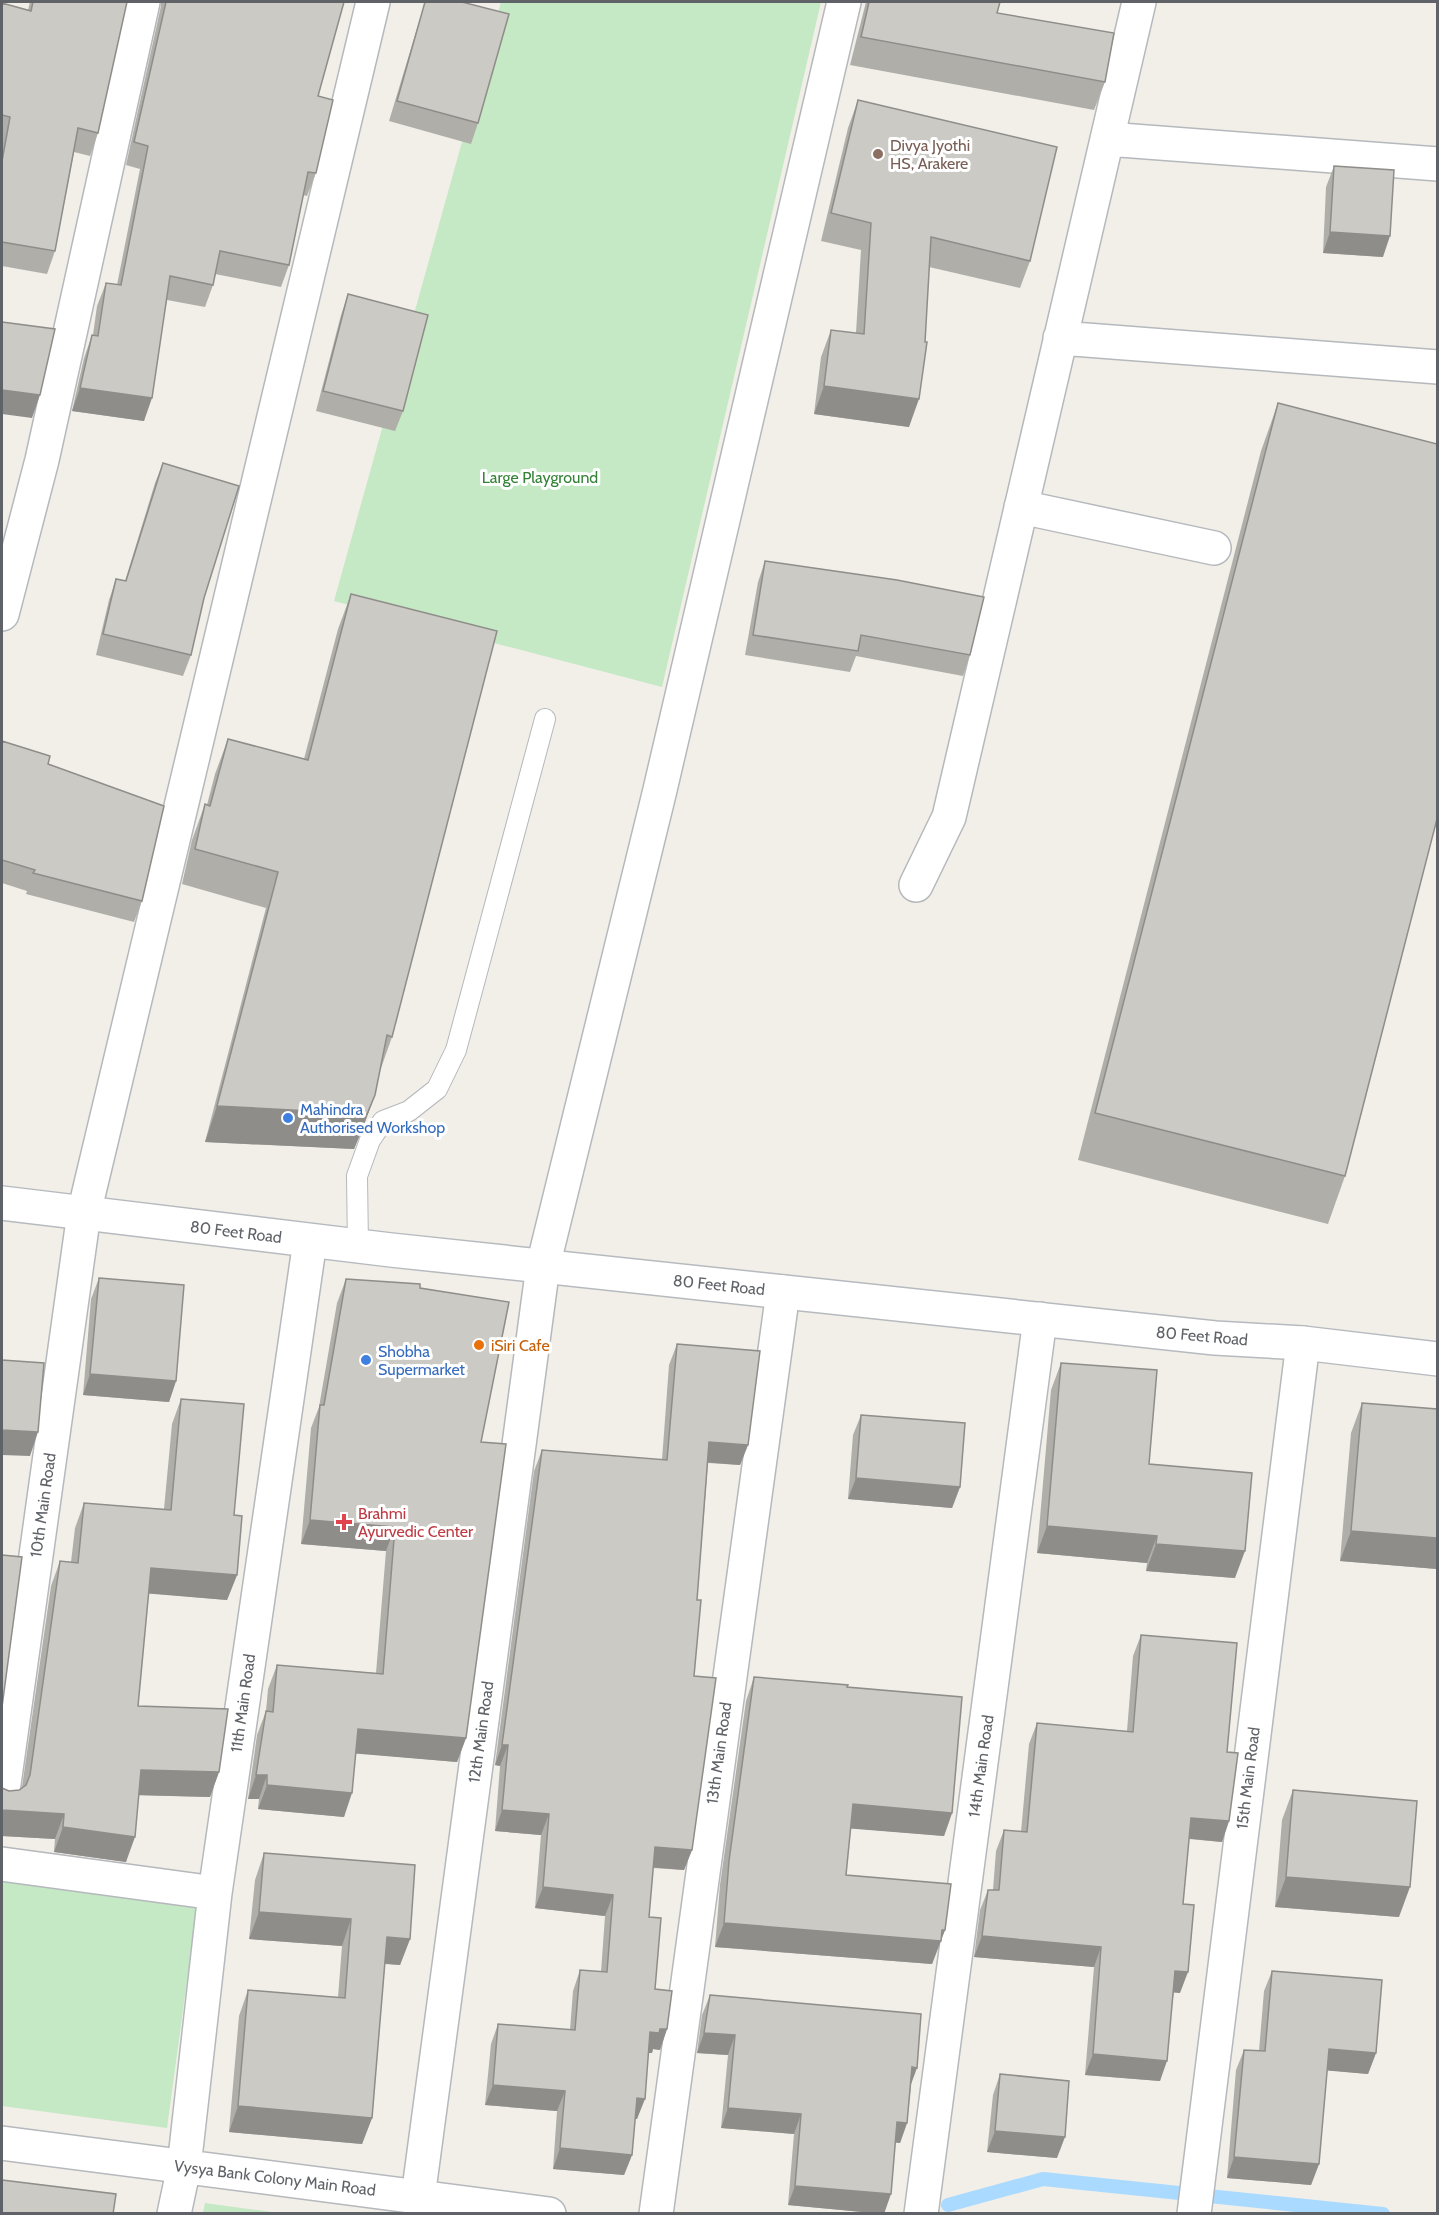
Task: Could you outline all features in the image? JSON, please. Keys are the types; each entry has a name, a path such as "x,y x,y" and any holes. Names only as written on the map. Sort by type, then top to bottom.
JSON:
{"street":[{"path":"2,614 42,460 142,2"},
{"name":"10th Main Road","path":"2,1798 84,1213 373,2"},
{"name":"12th Main Road","path":"418,2197 543,1266 659,794 844,2"},
{"path":"916,885 949,817 1138,2"},
{"path":"1107,139 1437,164"},
{"path":"1060,338 1437,367"},
{"path":"1022,507 1214,548"},
{"name":"80 Feet Road","path":"2,1203 310,1241 1215,1338 1303,1343 1437,1359"},
{"name":"11th Main Road","path":"174,2214 184,2167 215,1893 310,1241"},
{"name":"13th Main Road","path":"656,2214 783,1292"},
{"name":"14th Main Road","path":"921,2214 1041,1319"},
{"name":"15th Main Road","path":"1194,2214 1303,1343"},
{"path":"2,1864 215,1893"},
{"name":"Vysya Bank Colony Main Road","path":"2,2143 549,2214"}],"lane":[{"path":"358,1246 357,1176 370,1140 382,1121 409,1111 437,1089 456,1050 544,719"}],"green space":[{"name":"Large Playground","path":"501,2 821,2 662,687 334,601"},
{"path":"2,1881 197,1907 167,2128 2,2106"},
{"path":"205,2203 279,2213 203,2213"}],"building":[{"path":"33,2 127,2 98,133 78,128 55,251 2,242 2,161 10,117 2,115 2,3 31,11"},
{"path":"166,2 344,2 318,96 333,100 316,173 308,172 289,265 220,251 213,285 170,276 152,398 80,388 92,335 98,336 106,283 121,285 148,146 134,142"},
{"path":"425,2 462,2 509,14 478,123 397,101"},
{"path":"869,2 1000,2 997,13 1114,33 1105,82 861,37"},
{"path":"858,100 1057,147 1030,261 931,237 925,342 927,342 919,399 824,386 831,330 864,334 871,223 831,213"},
{"path":"1334,166 1394,170 1390,236 1330,232"},
{"path":"348,294 428,315 403,411 323,391"},
{"path":"2,322 55,329 40,395 2,390"},
{"path":"1278,403 1437,444 1437,819 1345,1176 1095,1113"},
{"path":"163,463 239,486 204,598 191,655 103,634 116,579 126,581"},
{"path":"765,561 897,580 984,597 970,655 861,635 858,651 753,635"},
{"path":"351,594 497,631 392,1037 387,1035 375,1095 367,1114 217,1106 278,872 195,849 205,804 210,806 228,739 308,760"},
{"path":"2,741 50,756 48,764 164,806 142,901 33,873 35,870 2,860"},
{"path":"99,1278 184,1285 176,1381 90,1374"},
{"path":"346,1279 420,1284 420,1288 509,1302 481,1442 506,1444 466,1738 358,1729 352,1793 267,1785 267,1775 256,1775 266,1711 273,1712 277,1665 383,1674 395,1527 310,1520 320,1405 324,1405"},
{"path":"677,1344 760,1351 748,1445 709,1442 697,1600 701,1600 694,1676 716,1678 692,1850 655,1847 649,1917 661,1918 655,1989 672,1991 667,2029 660,2029 659,2033 650,2032 645,2099 637,2098 632,2155 560,2148 565,2091 493,2085 498,2024 575,2030 580,1970 607,1972 613,1895 543,1887 549,1814 502,1810 508,1745 502,1745 542,1450 667,1460"},
{"path":"2,1360 44,1363 38,1432 2,1430"},
{"path":"1061,1363 1157,1370 1149,1464 1252,1473 1245,1551 1156,1544 1157,1536 1047,1526"},
{"path":"181,1399 244,1404 234,1515 242,1516 237,1575 151,1568 138,1706 228,1709 219,1772 141,1770 135,1837 63,1827 64,1814 2,1810 2,1788 9,1791 19,1790 26,1785 30,1775 60,1561 78,1563 84,1503 171,1510"},
{"path":"1362,1403 1437,1409 1437,1538 1351,1531"},
{"path":"861,1415 965,1423 960,1487 856,1478"},
{"path":"2,1555 22,1557 2,1707"},
{"path":"1141,1635 1237,1643 1227,1752 1238,1753 1229,1821 1191,1818 1183,1904 1194,1905 1188,1972 1175,1971 1167,2061 1093,2054 1101,1947 982,1936 988,1890 999,1890 1004,1830 1027,1832 1037,1723 1133,1732"},
{"path":"754,1677 962,1697 952,1813 853,1804 846,1875 951,1884 945,1930 942,1930 941,1941 724,1923 729,1861"},
{"path":"1293,1790 1417,1801 1410,1887 1286,1877"},
{"path":"264,1853 415,1865 410,1939 387,1937 372,2118 238,2106 248,1990 345,1998 351,1919 259,1912"},
{"path":"1272,1971 1382,1980 1376,2053 1329,2049 1319,2164 1234,2157 1244,2050 1265,2051"},
{"path":"710,1995 921,2014 917,2068 912,2067 907,2123 897,2122 891,2194 795,2186 801,2114 728,2108 735,2035 704,2033"},
{"path":"1000,2074 1069,2081 1065,2137 995,2131"},
{"path":"2,2180 116,2194 113,2214 2,2214"}],"waterway":[{"path":"948,2205 1043,2179 1383,2214"}],"place":[{"name":"Divya Jyothi HS, Arakere","path":"878,154"},
{"name":"Mahindra Authorised Workshop","path":"288,1118"},
{"name":"iSiri Cafe","path":"479,1345"},
{"name":"Shobha Supermarket","path":"366,1360"},
{"name":"Brahmi Ayurvedic Center","path":"344,1522"}]}
